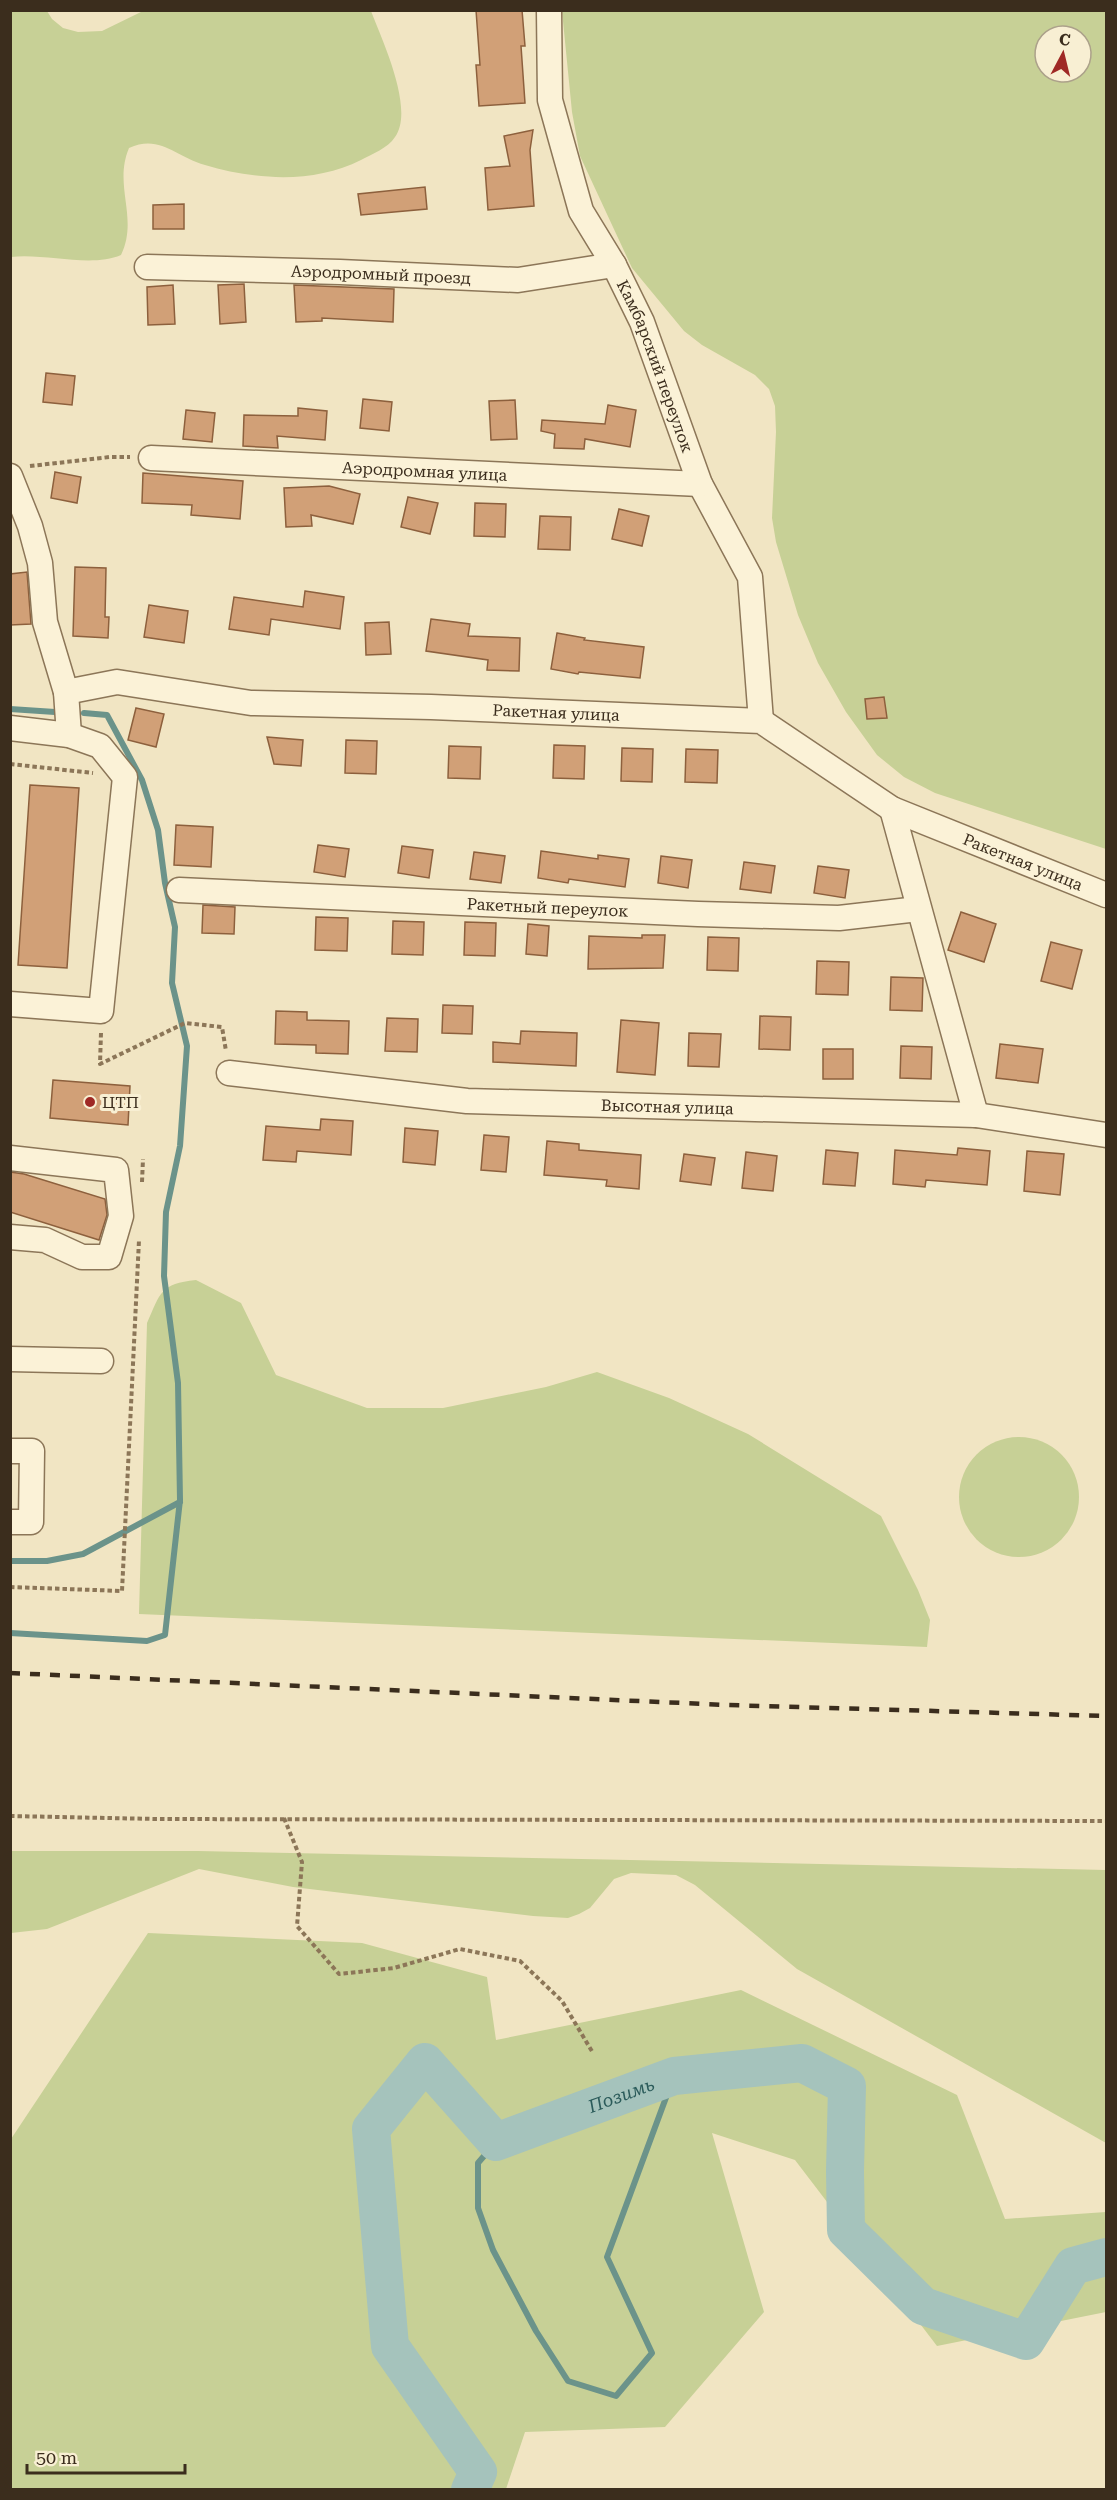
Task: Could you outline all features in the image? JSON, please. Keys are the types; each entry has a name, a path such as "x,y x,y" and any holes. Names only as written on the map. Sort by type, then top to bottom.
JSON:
{"street":[{"name":"Камбарский переулок","path":"549,10 550,100 581,211 614,265 642,322 700,484 750,576 761,721"},
{"name":"Аэродромный проезд","path":"147,267 518,280 614,265"},
{"name":"Аэродромная улица","path":"151,458 700,484"},
{"path":"16,472 40,563 45,622 66,693 69,735"},
{"name":"Ракетная улица","path":"66,693 117,682 251,703 431,707 761,721 891,809 1107,895"},
{"path":"10,728 69,735 100,746 125,777 101,1011 10,1004"},
{"path":"891,809 976,1115"},
{"name":"Ракетный переулок","path":"179,890 698,914 839,918 918,909"},
{"name":"Высотная улица","path":"228,1073 467,1101 976,1115 1107,1135"},
{"path":"10,1158 116,1170 121,1216 109,1257 82,1257 45,1240 10,1237"},
{"path":"10,1359 101,1361"},
{"path":"10,1450 33,1451 21,1486 32,1522 10,1522"}],"path":[{"path":"16,472 110,457"},
{"path":"10,764 125,777"},
{"path":"101,1011 100,1064 185,1023 222,1027 228,1073"},
{"path":"141,1194 143,1159"},
{"path":"10,1587 122,1591 139,1229"},
{"path":"10,1816 1107,1821"},
{"path":"284,1818 302,1862 297,1926 339,1974 394,1968 460,1949 520,1961 562,2001 593,2053"}],"green space":[{"path":"11,10 47,11 52,19 63,28 78,32 102,31 143,11 371,11 395,74 401,110 400,125 392,141 375,153 343,168 304,176 244,174 205,165 159,145 140,144 129,148 125,162 124,189 128,228 121,255 96,260 11,257"},
{"path":"562,11 1106,11 1106,849 935,793 904,777 877,755 846,712 818,663 798,615 776,542 772,518 775,406 769,389 755,375 702,345 684,331 632,268 580,156 572,112"},
{"path":"196,1280 241,1303 276,1375 367,1408 443,1408 546,1387 597,1372 669,1398 748,1434 881,1516 918,1590 930,1620 927,1647 139,1614 147,1323 163,1291 175,1284"},
{"path":"1019,1437 1042,1441 1062,1454 1075,1474 1079,1497 1075,1520 1062,1540 1042,1553 1019,1557 996,1553 976,1540 963,1520 959,1497 963,1474 976,1454 996,1441"},
{"path":"11,1851 198,1851 1106,1870 1106,2143 797,1969 695,1885 676,1875 631,1873 614,1879 590,1908 568,1918 533,1916 293,1887 199,1869 47,1929 11,1933"},
{"path":"148,1933 362,1943 487,1977 496,2040 741,1990 957,2095 1005,2219 1106,2212 1106,2312 937,2346 795,2160 712,2133 764,2312 665,2427 525,2432 506,2489 11,2489 11,2139"}],"building":[{"path":"476,10 522,10 525,46 521,46 525,103 479,106 476,65 480,65"},
{"path":"533,130 530,150 534,206 488,210 485,168 510,166 504,136"},
{"path":"425,187 427,209 361,215 358,194"},
{"path":"184,204 184,229 153,229 153,205"},
{"path":"244,284 246,322 220,324 218,285"},
{"path":"173,285 175,324 148,325 147,287"},
{"path":"294,285 394,289 393,322 322,318 322,321 296,322"},
{"path":"46,373 75,376 72,405 43,402"},
{"path":"363,399 392,402 389,431 360,428"},
{"path":"515,400 517,439 491,440 489,401"},
{"path":"608,405 636,410 630,447 585,439 584,449 554,448 555,434 541,431 542,420 605,424"},
{"path":"298,408 327,411 325,440 277,436 278,448 243,446 244,415 298,416"},
{"path":"186,410 215,413 212,442 183,439"},
{"path":"55,472 81,477 77,503 51,498"},
{"path":"143,473 243,481 240,519 191,515 192,505 142,503"},
{"path":"329,486 360,494 353,524 311,515 312,526 286,527 284,488"},
{"path":"408,497 438,503 430,534 401,527"},
{"path":"475,503 506,504 505,537 474,536"},
{"path":"619,509 649,516 642,546 612,539"},
{"path":"540,516 571,517 570,550 538,549"},
{"path":"75,567 106,568 105,617 109,617 108,638 73,636"},
{"path":"27,572 31,624 10,625 10,574"},
{"path":"305,591 344,597 340,629 271,619 269,635 229,629 234,597 303,607"},
{"path":"149,605 188,611 184,643 144,637"},
{"path":"431,619 470,624 468,636 520,638 519,671 487,670 488,660 426,651"},
{"path":"389,622 391,654 366,655 365,623"},
{"path":"557,633 585,638 584,640 644,647 640,678 579,672 578,674 551,669"},
{"path":"884,697 887,718 867,719 865,699"},
{"path":"136,708 164,714 156,747 128,740"},
{"path":"267,737 303,740 301,766 274,764"},
{"path":"346,740 377,741 376,774 345,773"},
{"path":"554,745 585,746 584,779 553,778"},
{"path":"449,746 481,747 480,779 448,778"},
{"path":"622,748 653,749 652,782 621,781"},
{"path":"686,749 718,750 717,783 685,782"},
{"path":"30,785 79,788 67,968 18,965"},
{"path":"176,825 213,827 211,867 174,865"},
{"path":"318,845 349,849 345,877 314,872"},
{"path":"402,846 433,850 429,878 398,873"},
{"path":"541,851 598,859 598,855 629,859 625,887 569,879 568,883 538,878"},
{"path":"474,852 505,856 501,883 470,879"},
{"path":"661,856 692,860 688,888 658,883"},
{"path":"744,862 775,866 771,893 740,889"},
{"path":"818,866 849,870 845,898 814,893"},
{"path":"203,905 235,907 234,934 202,933"},
{"path":"961,912 996,924 984,962 948,950"},
{"path":"316,917 348,918 347,951 315,950"},
{"path":"393,921 424,922 423,955 392,954"},
{"path":"465,922 496,923 495,956 464,955"},
{"path":"528,924 549,926 547,956 526,954"},
{"path":"642,935 665,935 663,968 588,969 589,936 642,938"},
{"path":"708,937 739,938 738,971 707,970"},
{"path":"1051,942 1082,950 1072,989 1041,981"},
{"path":"817,961 849,962 848,995 816,994"},
{"path":"891,977 923,978 922,1011 890,1010"},
{"path":"443,1005 473,1006 472,1034 442,1033"},
{"path":"276,1011 307,1012 307,1020 349,1021 348,1054 316,1053 316,1045 275,1044"},
{"path":"760,1016 791,1017 790,1050 759,1049"},
{"path":"387,1018 418,1019 417,1052 385,1051"},
{"path":"621,1020 659,1023 655,1075 617,1072"},
{"path":"521,1031 577,1033 576,1066 493,1062 493,1042 520,1044"},
{"path":"689,1033 721,1034 719,1067 688,1066"},
{"path":"1000,1044 1043,1049 1038,1083 996,1078"},
{"path":"901,1046 932,1047 931,1079 900,1078"},
{"path":"823,1049 853,1049 853,1079 823,1079"},
{"name":"ЦТП","path":"53,1080 130,1086 128,1125 50,1118"},
{"path":"321,1119 353,1121 351,1155 297,1151 296,1162 263,1160 266,1126 320,1130"},
{"path":"405,1128 438,1131 435,1165 403,1162"},
{"path":"484,1135 509,1137 506,1172 481,1170"},
{"path":"547,1141 579,1144 579,1150 641,1155 639,1189 606,1186 607,1180 544,1175"},
{"path":"958,1148 990,1151 987,1185 926,1180 925,1187 893,1184 895,1150 957,1155"},
{"path":"826,1150 858,1153 855,1186 823,1184"},
{"path":"1027,1151 1064,1154 1060,1195 1024,1191"},
{"path":"746,1152 777,1156 773,1191 742,1188"},
{"path":"684,1154 715,1158 711,1185 680,1181"},
{"path":"10,1172 24,1174 105,1199 107,1215 99,1240 10,1212"}],"waterway":[{"path":"10,709 55,712"},
{"path":"10,1633 147,1641 165,1635 180,1500 178,1383 164,1276 166,1212 180,1146 187,1046 172,983 175,927 165,883 158,830 142,780 107,715 84,713"},
{"path":"10,1561 47,1561 83,1554 180,1502"},
{"name":"Позимь","path":"470,2490 478,2472 390,2346 371,2129 425,2062 496,2142 674,2076 802,2063 847,2086 846,2230 923,2306 1026,2341 1073,2266 1106,2257"},
{"path":"496,2142 478,2163 478,2208 493,2250 536,2331 568,2381 616,2396 652,2353 607,2257 674,2076"}],"railway":[{"path":"10,1673 727,1705 1106,1716"}],"place":[{"name":"ЦТП","path":"90,1102"}]}
